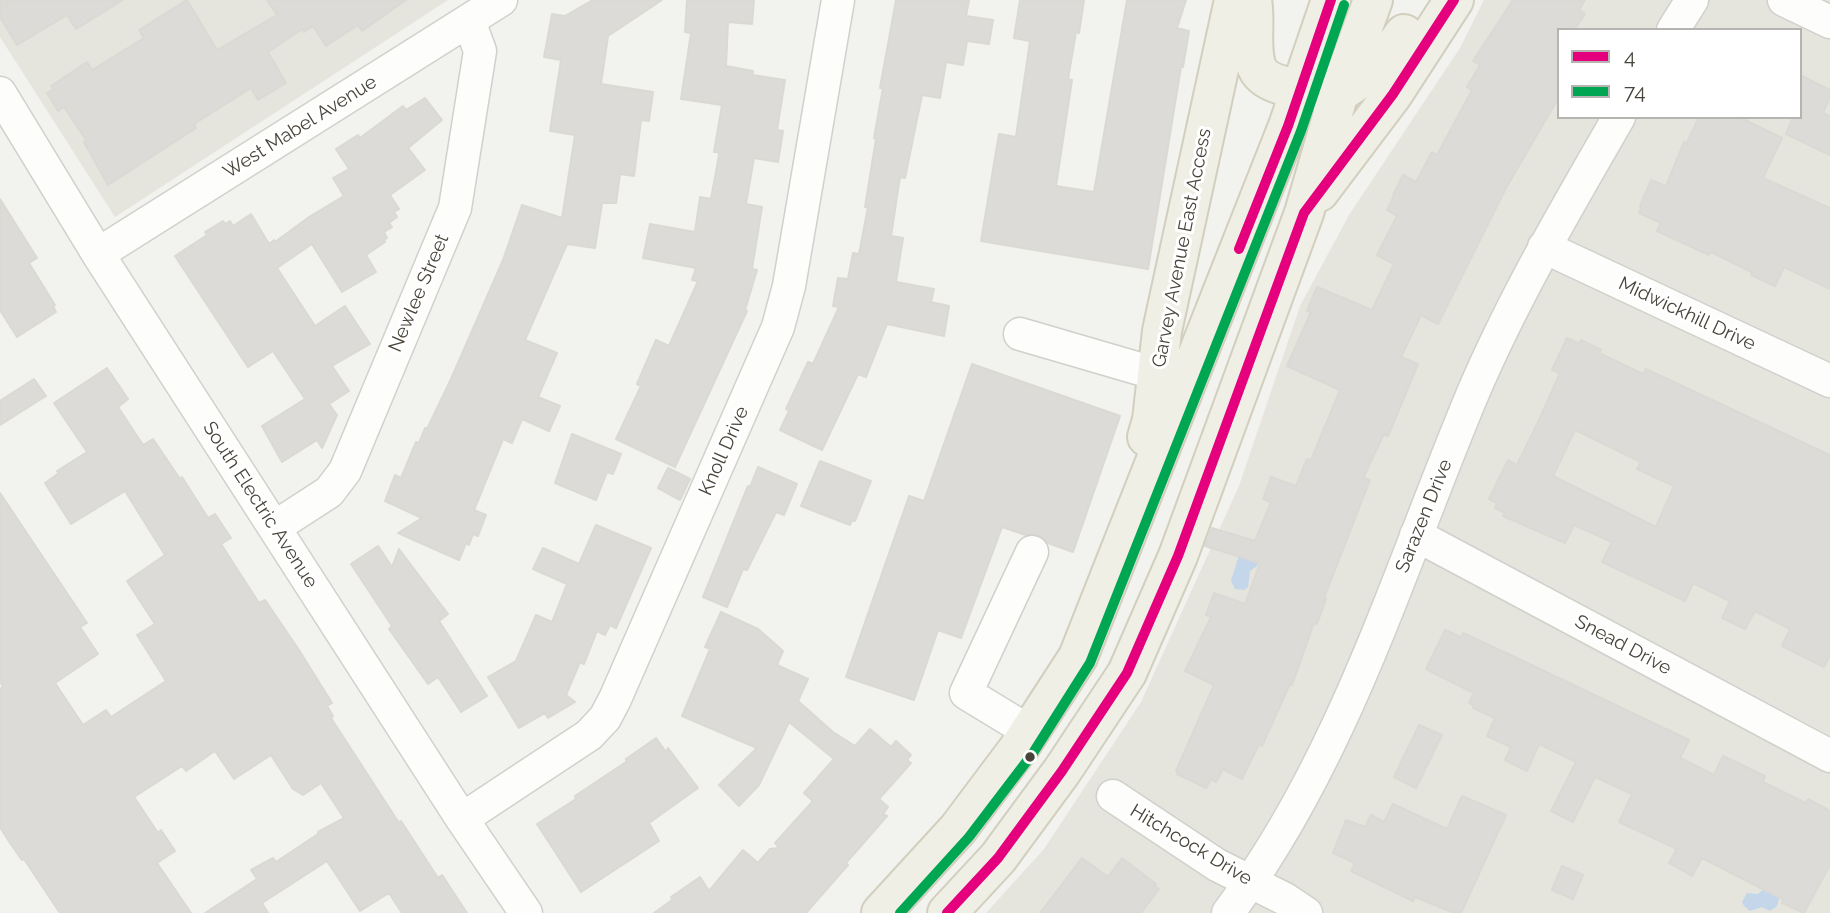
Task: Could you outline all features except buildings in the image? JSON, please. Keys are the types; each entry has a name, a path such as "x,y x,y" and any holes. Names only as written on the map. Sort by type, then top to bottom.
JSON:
{"main road":[{"name":"Garvey Avenue East Access","path":"1125,538 1132,495 1152,420 1162,331 1234,0"},
{"path":"1252,0 1256,66 1264,77 1278,86 1339,93 1390,56 1404,34 1452,3"},
{"path":"881,913 958,829 1026,738 1079,657 1288,125 1331,0"},
{"path":"1370,2 1389,26 1404,34"},
{"path":"947,913 998,858 1062,771 1126,673 1173,567 1304,214 1339,93 1370,2"},
{"path":"1304,214 1393,94 1452,3"},
{"path":"1026,738 1062,771"}],"street":[{"name":"West Mabel Avenue","path":"98,254 500,0"},
{"name":"Knoll Drive","path":"462,819 589,735 605,718 615,699 778,327 789,286 838,0"},
{"path":"1674,28 1692,0"},
{"path":"1784,0 1830,22"},
{"name":"Newlee Street","path":"275,527 328,492 345,471 455,208 480,51 469,21"},
{"name":"South Electric Avenue","path":"0,93 98,254 462,819 526,913"},
{"name":"Sarazen Drive","path":"1228,913 1271,854 1344,709 1368,660 1474,391 1544,247 1618,119"},
{"name":"Midwickhill Drive","path":"1544,247 1830,381"},
{"path":"1020,334 1157,374"},
{"name":"Snead Drive","path":"1416,535 1830,755"},
{"path":"1026,738 965,693 1032,552"},
{"name":"Hitchcock Drive","path":"1113,796 1217,865 1306,913"}],"shaded area":[{"path":"0,0 448,0 115,217 0,37"},
{"path":"1484,0 1830,0 1830,913 986,913 1044,849 1141,702 1239,486 1300,306 1349,215 1460,48"}],"water":[{"path":"1240,552 1261,554 1257,566 1250,571 1248,587 1244,590 1235,589 1231,581"},
{"path":"1765,888 1777,892 1777,906 1770,911 1762,907 1750,911 1744,906 1742,902 1747,893 1758,894"}],"transit line":[{"name":"4","path":"1239,249 1288,126 1331,0"},
{"name":"4","path":"947,913 998,858 1062,771 1127,673 1178,556 1304,213 1393,94 1454,0"},
{"name":"74","path":"900,913 969,837 1033,753 1090,663 1301,131 1344,5"}]}
